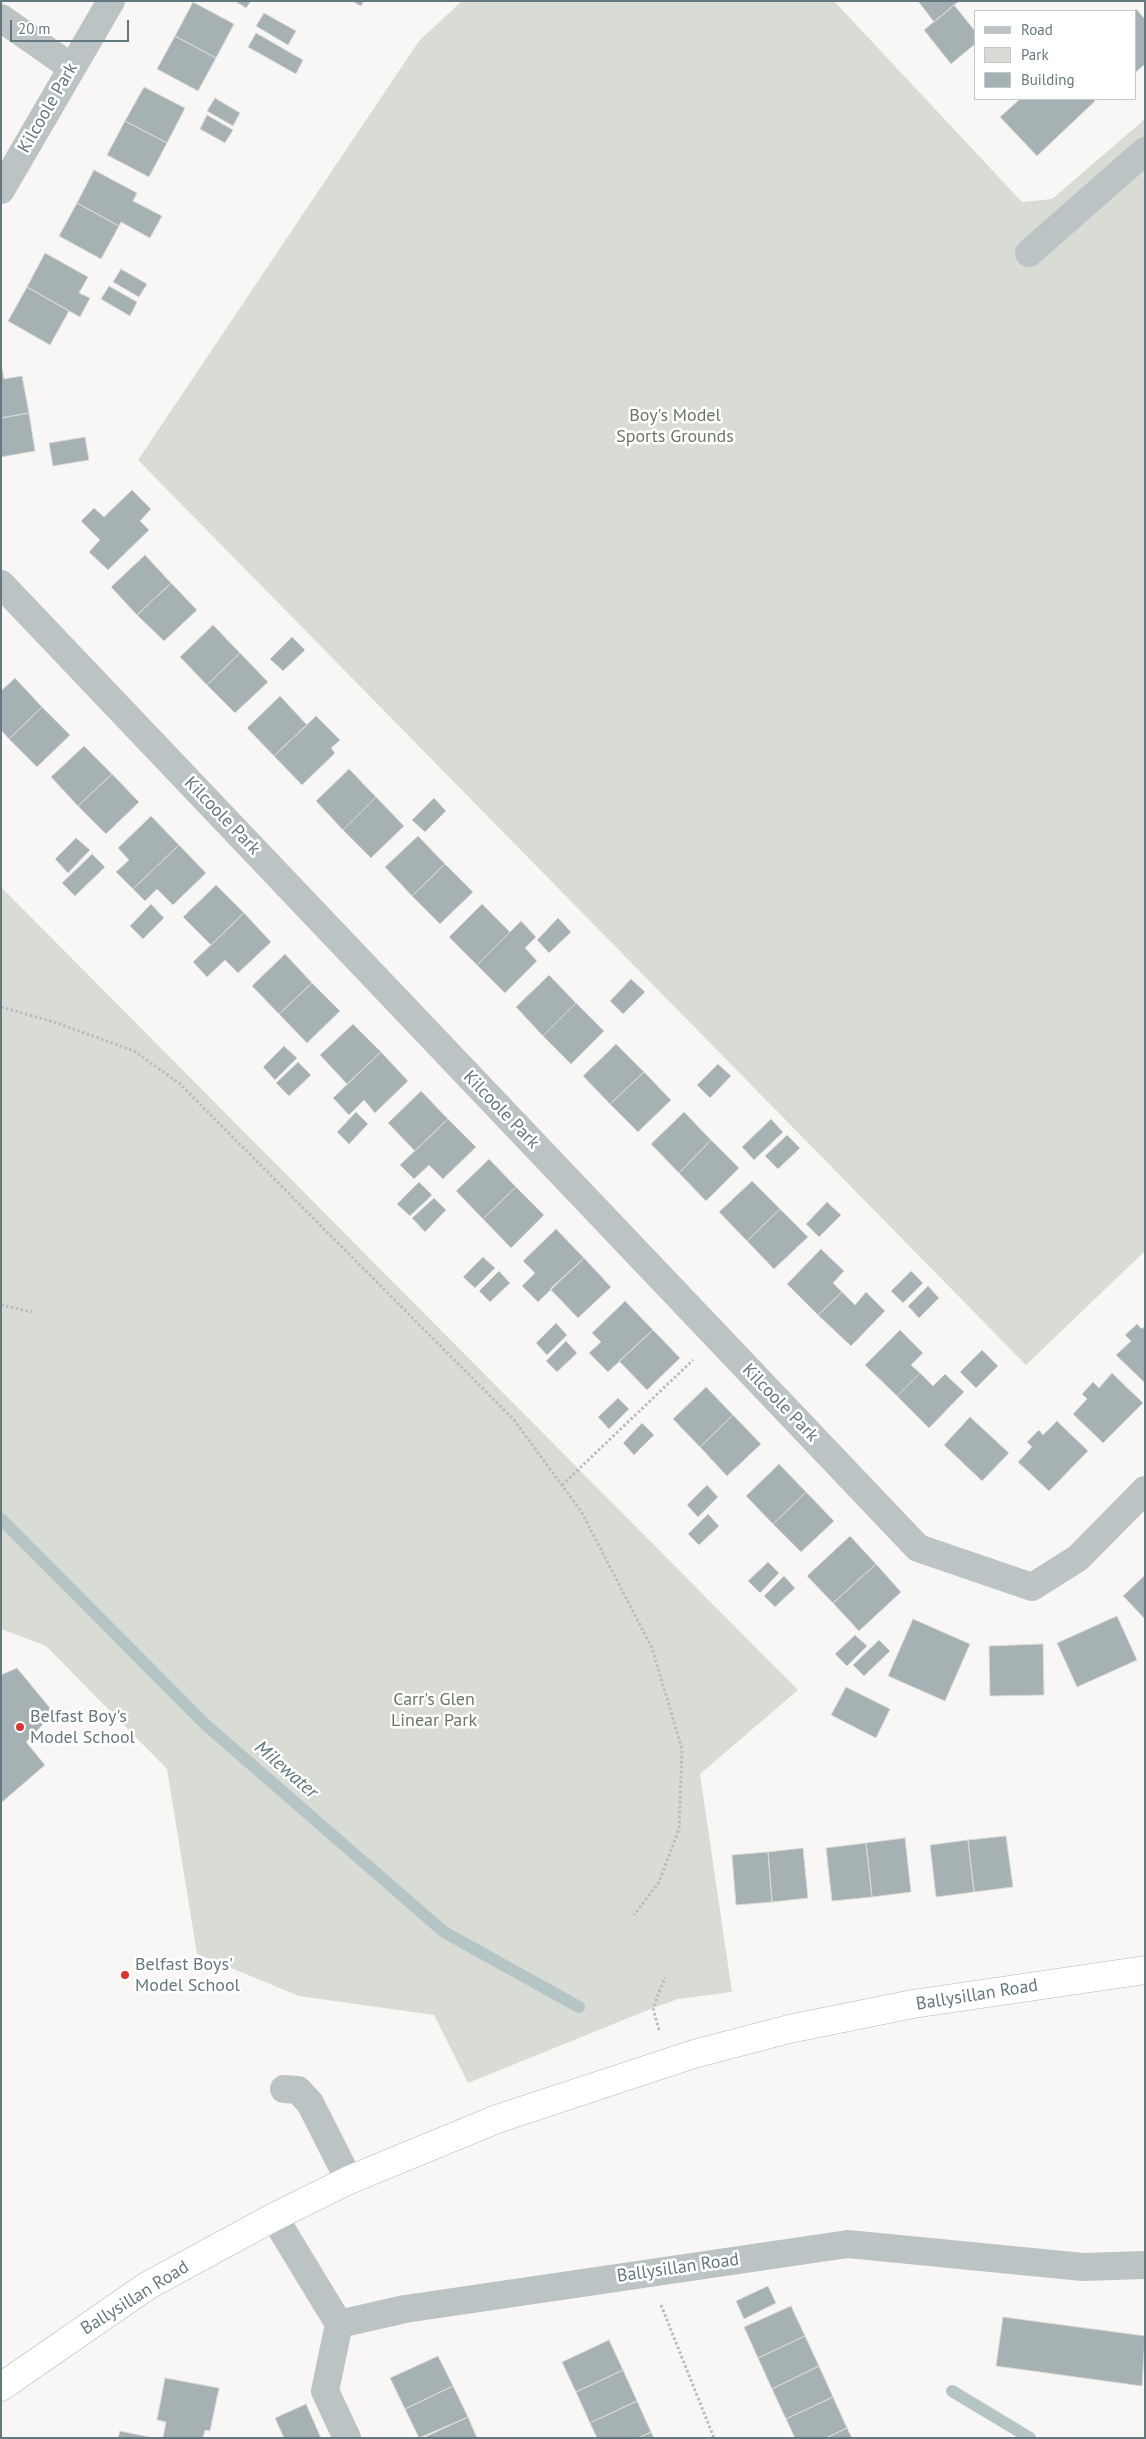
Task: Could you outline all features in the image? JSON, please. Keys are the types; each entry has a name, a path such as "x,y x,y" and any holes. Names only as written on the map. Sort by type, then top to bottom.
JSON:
{"highway":[{"name":"Ballysillan Road","path":"1,2387 146,2286 274,2217 349,2180 497,2119 669,2062 789,2029 913,2004 1145,1970"}],"street":[{"name":"Kilcoole Park","path":"1,190 111,1"},
{"path":"1,18 71,67"},
{"path":"1029,253 1145,150"},
{"name":"Kilcoole Park","path":"1,584 918,1548 1032,1587 1078,1558 1145,1490"},
{"path":"284,2089 298,2090 310,2103 349,2180"},
{"path":"274,2217 339,2324 324,2391 347,2438"},
{"name":"Ballysillan Road","path":"339,2324 405,2309 848,2244 1083,2267 1145,2265"}],"path":[{"path":"1,1007 57,1023 134,1051 179,1083 514,1420 581,1512 652,1648 682,1749 679,1828 659,1882 634,1915"},
{"path":"1,1305 32,1312"},
{"path":"562,1485 717,1337"},
{"path":"665,1977 653,2008 669,2062"},
{"path":"647,2272 714,2438"}],"green space":[{"name":"Boy's Model Sports Grounds","path":"462,1 834,1 1022,202 1052,199 1145,119 1145,1251 1026,1365 138,460 419,41"},
{"name":"Carr's Glen Linear Park","path":"1,887 798,1690 700,1774 732,1992 678,1999 468,2083 434,2015 299,1996 197,1954 167,1769 46,1646 1,1629"}],"building":[{"path":"235,1 251,1 246,8"},
{"path":"352,1 364,1 361,6"},
{"path":"918,1 959,1 934,22"},
{"path":"193,2 234,24 216,58 175,36"},
{"path":"954,5 974,30 974,45 951,64 924,30"},
{"path":"1136,9 1145,19 1145,64 1136,72 1136,10"},
{"path":"264,13 296,31 288,45 256,26"},
{"path":"256,33 303,60 296,74 248,47"},
{"path":"175,36 216,58 198,91 157,69"},
{"path":"144,87 185,108 167,143 125,121"},
{"path":"215,98 240,113 233,126 207,111"},
{"path":"1019,100 1095,101 1037,156 1000,117"},
{"path":"207,115 233,130 225,143 200,129"},
{"path":"125,121 167,143 149,177 107,155"},
{"path":"94,170 137,193 133,201 162,216 150,238 121,222 119,226 77,203"},
{"path":"77,203 119,226 101,259 59,236"},
{"path":"45,253 88,277 79,293 90,298 80,317 27,287"},
{"path":"121,269 147,284 139,297 113,282"},
{"path":"109,286 137,302 130,316 101,299"},
{"path":"27,287 69,311 50,345 8,321"},
{"path":"1,363 4,379 22,376 29,413 1,418"},
{"path":"29,413 35,451 1,457 1,418"},
{"path":"85,437 89,460 53,466 49,443"},
{"path":"132,490 151,509 140,521 149,530 108,570 89,552 100,540 81,521 94,508 104,517"},
{"path":"145,555 171,583 137,615 111,587"},
{"path":"171,583 197,610 164,641 137,615"},
{"path":"213,625 240,653 207,685 180,657"},
{"path":"292,637 305,650 283,671 270,659"},
{"path":"240,653 268,682 235,713 207,685"},
{"path":"15,678 42,707 9,739 1,730 1,691"},
{"path":"280,696 307,725 274,756 247,728"},
{"path":"42,707 70,735 37,767 9,739"},
{"path":"316,716 340,740 331,748 335,753 302,785 274,756"},
{"path":"84,746 112,774 78,806 51,777"},
{"path":"349,769 376,797 343,830 316,801"},
{"path":"112,774 139,802 106,834 78,806"},
{"path":"376,797 404,826 371,858 343,830"},
{"path":"434,798 446,811 425,832 412,820"},
{"path":"151,816 179,845 133,889 116,872 129,860 118,848"},
{"path":"418,836 445,864 412,896 385,867"},
{"path":"76,838 90,850 68,873 55,859"},
{"path":"179,845 206,873 173,905 157,889 145,901 133,889"},
{"path":"92,854 105,867 75,896 62,883"},
{"path":"445,864 473,892 440,924 412,896"},
{"path":"216,885 244,913 211,945 183,917"},
{"path":"151,904 164,918 143,939 130,926"},
{"path":"482,904 510,932 477,965 449,937"},
{"path":"244,913 271,942 238,973 225,960 207,977 193,962"},
{"path":"558,918 571,932 549,953 537,940"},
{"path":"521,921 536,937 525,948 537,961 505,993 477,965"},
{"path":"285,954 312,983 279,1014 252,986"},
{"path":"549,975 576,1003 543,1036 516,1007"},
{"path":"631,979 645,992 623,1014 610,1001"},
{"path":"312,983 340,1011 307,1043 279,1014"},
{"path":"576,1003 604,1031 571,1064 543,1036"},
{"path":"353,1024 381,1052 347,1084 320,1055"},
{"path":"616,1044 644,1072 610,1104 583,1076"},
{"path":"284,1046 297,1058 275,1080 263,1067"},
{"path":"381,1052 408,1081 375,1113 364,1100 349,1115 333,1098"},
{"path":"298,1062 311,1075 289,1096 276,1083"},
{"path":"718,1064 731,1076 710,1098 697,1085"},
{"path":"644,1072 671,1100 638,1132 610,1104"},
{"path":"421,1091 448,1119 415,1151 388,1123"},
{"path":"356,1112 368,1124 349,1144 337,1132"},
{"path":"684,1112 711,1140 679,1173 651,1144"},
{"path":"448,1119 476,1147 443,1179 429,1165 414,1179 400,1165"},
{"path":"771,1119 783,1132 754,1160 742,1147"},
{"path":"787,1135 800,1148 778,1169 765,1156"},
{"path":"711,1140 739,1168 706,1201 679,1173"},
{"path":"489,1159 516,1187 483,1219 456,1191"},
{"path":"752,1181 780,1209 747,1241 719,1212"},
{"path":"419,1182 432,1195 410,1216 397,1204"},
{"path":"516,1187 544,1215 511,1248 483,1219"},
{"path":"434,1198 446,1210 425,1232 412,1218"},
{"path":"827,1202 841,1215 819,1237 806,1224"},
{"path":"780,1209 808,1237 774,1269 747,1241"},
{"path":"556,1229 584,1258 538,1302 522,1286 535,1273 523,1261"},
{"path":"821,1249 844,1271 833,1283 842,1292 818,1315 787,1284"},
{"path":"483,1257 495,1268 475,1288 463,1277"},
{"path":"584,1258 611,1287 578,1318 550,1289"},
{"path":"499,1271 510,1283 490,1302 479,1291"},
{"path":"911,1271 923,1283 903,1303 891,1291"},
{"path":"928,1286 939,1298 919,1318 908,1306"},
{"path":"842,1292 855,1305 866,1292 885,1311 851,1346 818,1315"},
{"path":"625,1301 653,1330 608,1372 589,1353 601,1342 592,1333"},
{"path":"556,1323 567,1335 547,1355 536,1343"},
{"path":"1137,1324 1142,1329 1145,1326 1145,1383 1116,1355 1131,1341 1125,1335"},
{"path":"653,1330 680,1358 647,1390 619,1361"},
{"path":"900,1330 923,1353 911,1365 920,1373 897,1396 865,1365"},
{"path":"566,1341 577,1353 557,1372 546,1361"},
{"path":"982,1350 998,1366 976,1388 960,1372"},
{"path":"920,1373 933,1386 945,1374 964,1392 929,1428 897,1396"},
{"path":"1112,1373 1143,1403 1103,1443 1073,1414 1087,1399 1082,1394 1093,1382 1099,1388"},
{"path":"706,1387 733,1415 700,1447 673,1419"},
{"path":"618,1398 629,1409 609,1429 598,1417"},
{"path":"733,1415 761,1444 727,1476 700,1447"},
{"path":"970,1417 1009,1453 982,1481 944,1445"},
{"path":"1057,1421 1088,1451 1049,1491 1018,1462 1032,1447 1027,1442 1039,1430 1043,1435"},
{"path":"642,1423 654,1435 634,1455 623,1443"},
{"path":"779,1464 806,1492 773,1524 746,1496"},
{"path":"707,1485 718,1497 698,1517 687,1505"},
{"path":"806,1492 834,1521 801,1552 773,1524"},
{"path":"708,1514 719,1526 699,1545 688,1534"},
{"path":"850,1536 876,1564 833,1603 807,1576"},
{"path":"768,1562 779,1573 760,1593 748,1581"},
{"path":"876,1564 901,1592 859,1631 833,1603"},
{"path":"1145,1575 1145,1619 1123,1596"},
{"path":"784,1576 795,1588 775,1607 764,1596"},
{"path":"1117,1616 1137,1660 1077,1687 1057,1643"},
{"path":"913,1619 970,1644 945,1701 888,1676"},
{"path":"855,1635 867,1646 847,1666 835,1654"},
{"path":"879,1640 890,1651 864,1676 853,1665"},
{"path":"1043,1644 1044,1695 990,1696 989,1646"},
{"name":"Belfast Boy's Model School","path":"17,1668 54,1713 26,1742 45,1765 1,1803 1,1675"},
{"path":"846,1687 890,1709 876,1738 831,1715"},
{"path":"1006,1836 1013,1887 974,1892 968,1840"},
{"path":"905,1838 911,1892 872,1897 866,1843"},
{"path":"968,1840 974,1892 936,1897 930,1845"},
{"path":"866,1843 872,1897 832,1901 826,1848"},
{"path":"803,1848 808,1898 772,1902 768,1852"},
{"path":"768,1852 772,1902 736,1905 732,1855"},
{"path":"768,2286 776,2303 744,2319 736,2301"},
{"path":"791,2306 805,2336 758,2358 744,2327"},
{"path":"1003,2317 1145,2336 1142,2386 996,2366"},
{"path":"805,2336 819,2366 772,2389 758,2358"},
{"path":"609,2340 623,2370 576,2392 562,2362"},
{"path":"438,2356 453,2386 405,2409 390,2378"},
{"path":"819,2366 833,2397 786,2419 772,2389"},
{"path":"623,2370 637,2401 590,2423 576,2392"},
{"path":"165,2378 219,2388 210,2431 205,2430 203,2438 163,2438 166,2422 157,2420"},
{"path":"453,2386 468,2417 419,2438 405,2409"},
{"path":"833,2397 847,2428 826,2438 795,2438 786,2419"},
{"path":"637,2401 651,2432 638,2438 597,2438 590,2423"},
{"path":"306,2404 321,2438 284,2438 275,2418"},
{"path":"468,2417 477,2438 423,2438"},
{"path":"847,2428 852,2438 826,2438"},
{"path":"120,2431 154,2438 118,2438"},
{"path":"651,2432 654,2438 638,2438"}],"waterway":[{"name":"Milewater","path":"1,1519 206,1725 444,1932 579,2007"},
{"name":"Milewater","path":"952,2391 1030,2438"}],"place":[{"name":"Belfast Boy's Model School","path":"20,1727"},
{"name":"Belfast Boys' Model School","path":"125,1975"}]}
